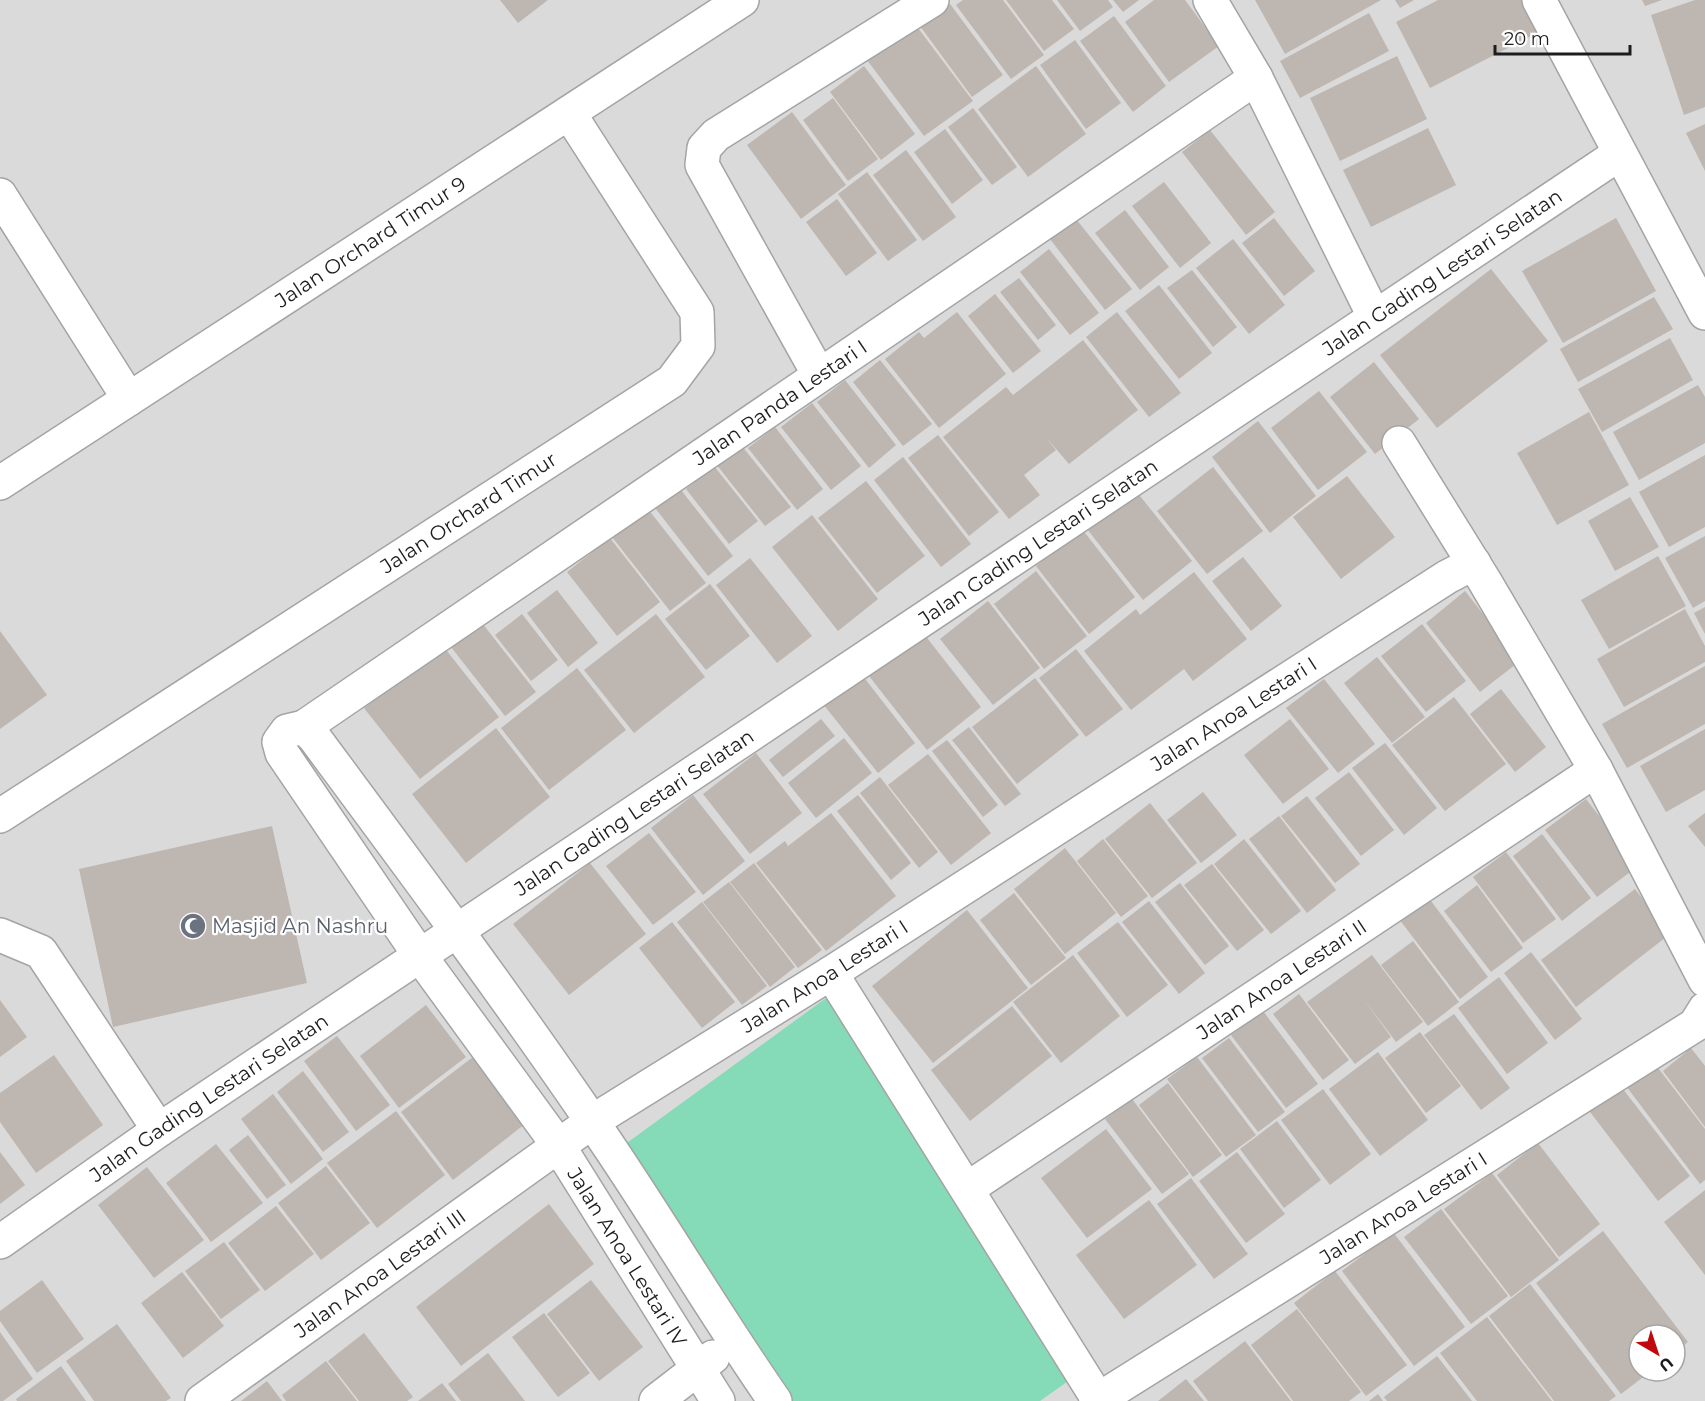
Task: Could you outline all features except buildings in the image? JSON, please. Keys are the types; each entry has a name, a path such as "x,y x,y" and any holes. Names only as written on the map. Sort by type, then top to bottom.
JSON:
{"street":[{"name":"Jalan Orchard Timur 9","path":"0,483 742,0"},
{"path":"819,375 702,165 704,148 716,135 932,0"},
{"path":"1210,0 1256,78 1374,316"},
{"path":"1539,0 1705,313"},
{"name":"Jalan Panda Lestari I","path":"304,727 1256,78"},
{"name":"Jalan Orchard Timur","path":"0,816 672,381 698,346 696,312 570,113"},
{"name":"Jalan Gading Lestari Selatan","path":"0,1242 159,1130 1619,154"},
{"path":"0,195 129,399"},
{"path":"1399,443 1474,563 1596,770 1705,980"},
{"name":"Jalan Anoa Lestari I","path":"558,1145 592,1121 831,973 1447,577 1474,563"},
{"path":"558,1145 420,956 282,753 279,742 287,731 304,727 457,930 592,1121 733,1342 775,1401"},
{"name":"Jalan Anoa Lestari II","path":"967,1189 1596,770"},
{"path":"0,935 41,952 159,1130"},
{"path":"831,973 1097,1400"},
{"name":"Jalan Anoa Lestari I","path":"1097,1400 1695,1025 1705,1009"},
{"name":"Jalan Anoa Lestari IV","path":"558,1145 718,1401"},
{"name":"Jalan Anoa Lestari III","path":"202,1401 558,1145"},
{"name":"Jalan Anoa Lestari IV","path":"656,1401 733,1342"}],"shaded area":[{"path":"0,0 1705,0 1705,1401 0,1401"}],"green space":[{"path":"833,993 1071,1379 1040,1401 781,1401 613,1153"}],"place":[{"name":"Masjid An Nashru","path":"193,926"}]}
